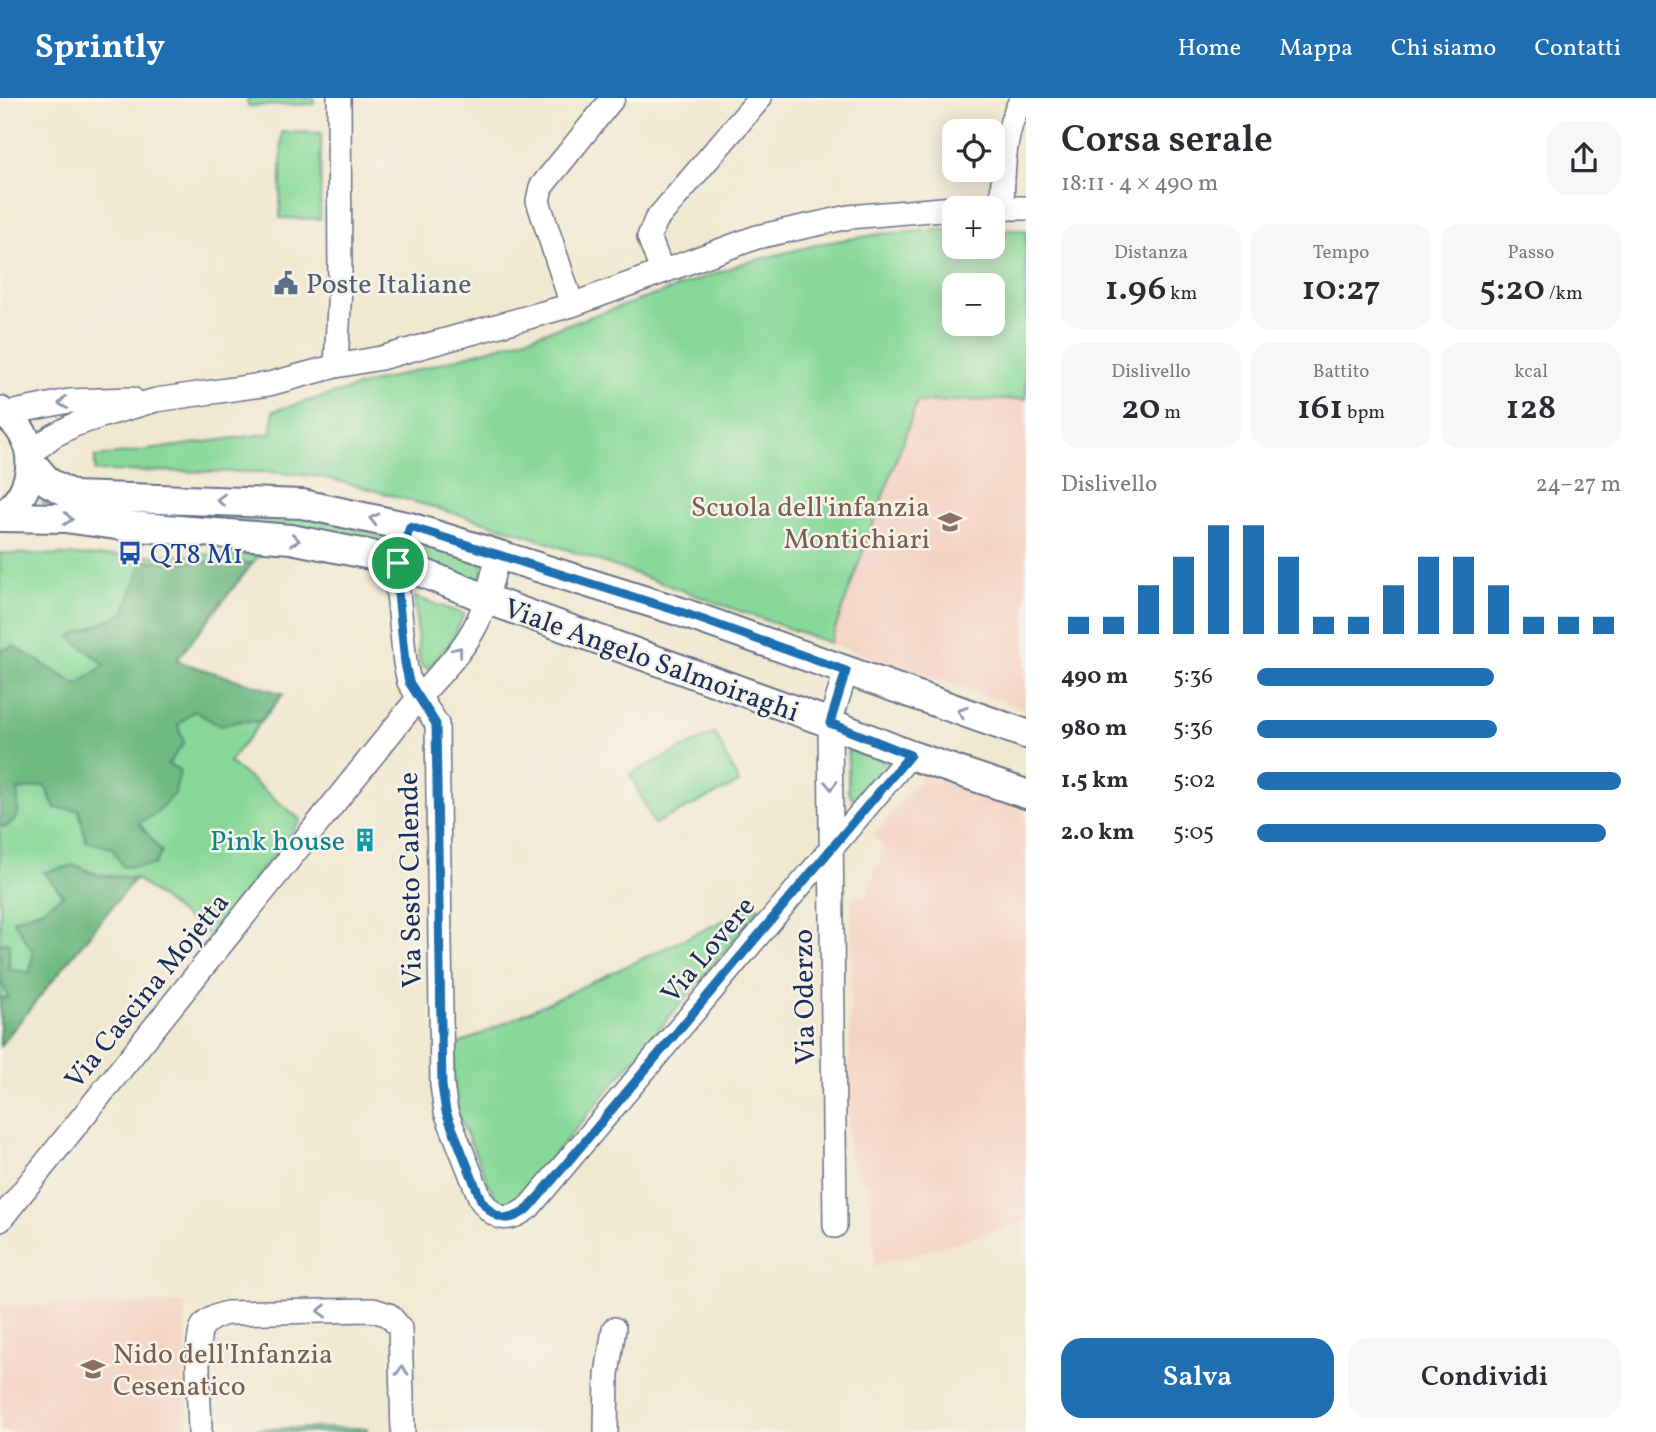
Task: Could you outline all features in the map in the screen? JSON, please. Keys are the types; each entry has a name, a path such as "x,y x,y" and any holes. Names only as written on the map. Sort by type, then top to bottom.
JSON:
{"street":[{"path":"335,366 340,285 339,98"},
{"path":"572,304 538,201 539,194 541,187 612,98"},
{"path":"662,271 649,237 656,220 760,98"},
{"path":"1002,196 1003,158 1008,131 1023,98"},
{"path":"1005,208 1026,208"},
{"path":"0,517 12,508 25,490 31,458 53,436 74,425 156,400 269,384 335,366 381,358 572,304 757,237 800,226 849,217 942,209"},
{"path":"2,412 69,401 156,400"},
{"name":"Viale Angelo Salmoiraghi","path":"2,412 23,434 31,458 48,482 74,496 302,504 410,527 678,611 1026,734"},
{"name":"Viale Angelo Salmoiraghi","path":"0,517 65,518 116,526 291,539 361,553 398,563 487,599 830,723 910,755 1026,794"},
{"name":"Via Sesto Calende","path":"410,527 398,563 397,583 409,682 436,724 443,1098 481,1200 488,1210 498,1217 508,1218"},
{"name":"Via Cascina Mojetta","path":"0,1220 419,696 467,640 487,599 498,556"},
{"path":"832,846 830,723 846,671"},
{"path":"832,846 910,755"},
{"name":"Via Lovere","path":"508,1218 529,1208 832,846"},
{"name":"Via Oderzo","path":"832,846 835,1226"},
{"path":"200,1432 198,1340 203,1325 211,1319 227,1313 373,1310 389,1315 400,1328 403,1432"},
{"path":"606,1432 607,1374 614,1329"}],"shaded area":[{"name":"Scuola dell'infanzia Montichiari","path":"1026,399 1026,709 830,643 917,402"},
{"path":"923,775 1026,810 1026,1222 875,1266 870,1187 848,1158 852,898 865,897 885,848 873,836"},
{"name":"Nido dell'Infanzia Cesenatico","path":"185,1303 188,1432 0,1432 0,1306"}],"green space":[{"path":"247,98 314,98 314,104 248,106"},
{"path":"282,132 321,133 320,219 280,218"},
{"path":"942,230 942,259 1005,259 1005,230 1026,230 1026,399 917,402 830,643 509,529 321,477 272,472 95,471 95,457 272,433 273,411 511,343 744,263 824,243 880,234"},
{"path":"47,495 276,509 395,538 390,551 44,505 42,502"},
{"path":"429,544 481,562 481,577 477,581 421,562 421,551"},
{"path":"0,553 97,556 260,554 176,661 283,694 229,762 301,820 209,936 135,878 0,1046"},
{"path":"143,561 252,563 176,661 283,694 260,722 241,721 220,726 194,711 178,725 184,743 168,764 180,770 175,793 155,814 139,823 162,852 154,865 123,867 112,848 86,841 79,810 55,808 45,786 18,790 18,816 6,827 0,826 0,651 14,646 77,685 105,665 70,637 124,613"},
{"path":"415,597 464,614 452,641 429,668 423,667 419,661"},
{"path":"715,733 739,783 654,824 630,774"},
{"path":"848,750 891,764 860,800 852,798 848,791"},
{"path":"75,865 98,875 135,878 0,1046 0,998 8,998 0,978 0,944 9,942 9,969 30,973 33,952 13,920 42,909 63,895 44,872"},
{"path":"757,905 760,909 516,1200 503,1203 496,1200 458,1115 454,1092 453,1047"},
{"path":"367,1428 367,1432 239,1432 239,1429"}],"place":[{"name":"Poste Italiane","path":"286,283"},
{"name":"Scuola dell'infanzia Montichiari","path":"950,522"},
{"name":"QT8 M1","path":"130,553"},
{"name":"Pink house","path":"365,840"},
{"name":"Nido dell'Infanzia Cesenatico","path":"93,1369"}],"route":[{"path":"410,527 678,611 846,671 830,723 910,755 529,1208 508,1218 498,1217 488,1210 481,1200 443,1098 436,724 409,682 397,583 398,563 410,527"}]}
